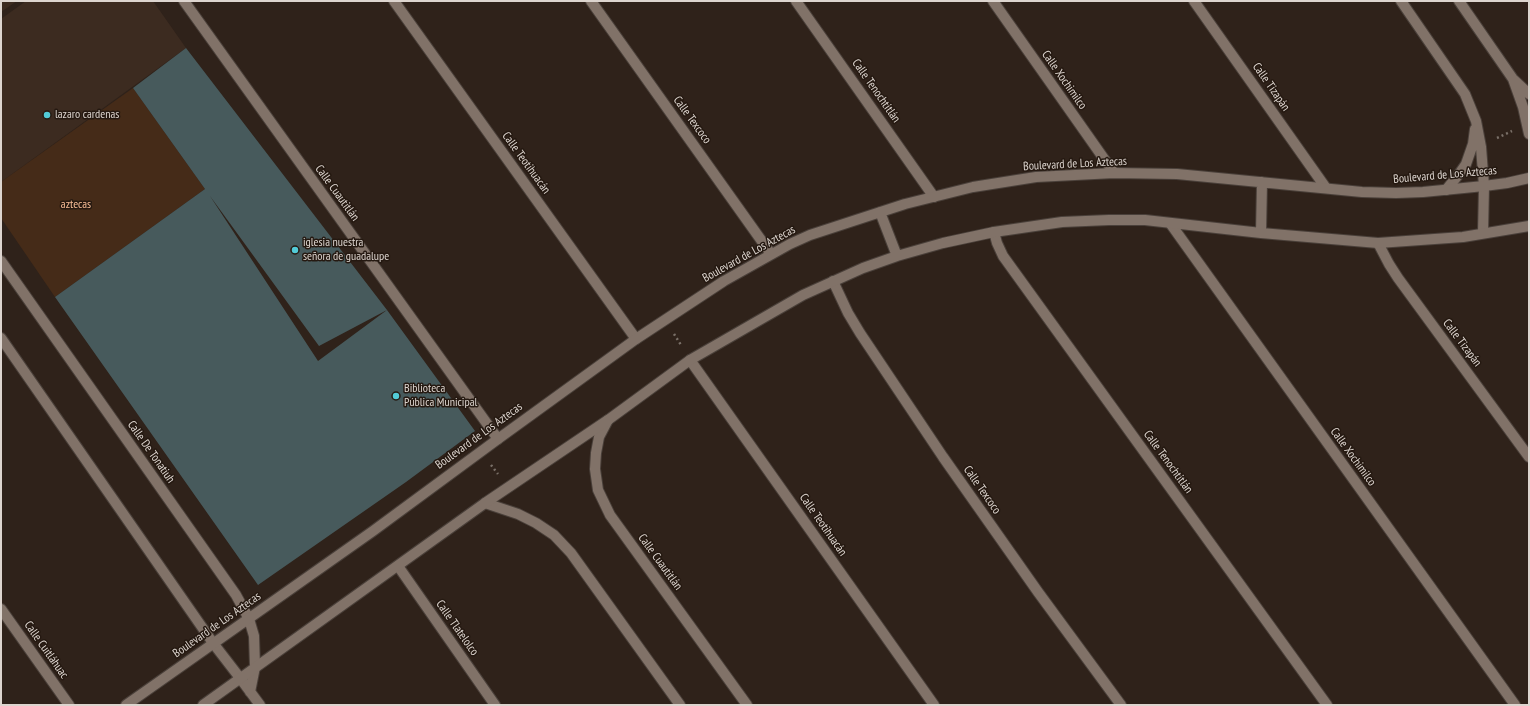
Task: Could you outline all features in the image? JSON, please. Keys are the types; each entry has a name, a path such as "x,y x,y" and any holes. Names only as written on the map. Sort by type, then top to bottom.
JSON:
{"street":[{"name":"Calle Cuautitlán","path":"184,1 498,439"},
{"name":"Calle Teotihuacán","path":"394,1 636,340"},
{"name":"Calle Texcoco","path":"591,1 772,254"},
{"name":"Calle Tenochtitlán","path":"796,1 934,197"},
{"name":"Calle Xochimilco","path":"992,1 1114,173"},
{"name":"Calle Tizapán","path":"1194,1 1326,188"},
{"path":"1401,1 1465,94 1476,121 1481,147 1484,186 1483,233"},
{"path":"1459,1 1513,79 1529,94"},
{"path":"1513,79 1523,107 1528,131"},
{"path":"1446,190 1460,174 1466,164 1473,144 1476,121"},
{"name":"Boulevard de Los Aztecas","path":"126,705 249,619 666,319 724,281 790,244 810,235 880,212 934,197 973,187 1036,177 1114,173 1202,176 1362,192 1389,193 1423,192 1484,186 1529,178"},
{"path":"1261,233 1262,182"},
{"path":"880,212 897,256"},
{"path":"203,705 485,503 608,420 690,360 775,310 833,281 897,256 994,232 1070,222 1145,220 1261,233 1378,243 1436,239 1529,226"},
{"name":"Calle Xochimilco","path":"1170,223 1515,705"},
{"name":"Calle Tenochtitlán","path":"994,232 1003,256 1327,705"},
{"name":"Calle Tizapán","path":"1378,243 1398,278 1529,457"},
{"name":"Calle De Tonatiuh","path":"1,261 236,594 249,619 254,636 255,667 250,692"},
{"name":"Calle Texcoco","path":"833,281 860,333 943,457 1038,592 1121,705"},
{"path":"1,338 213,643 260,705"},
{"name":"Calle Teotihuacán","path":"690,360 934,705"},
{"name":"Calle Cuautitlán","path":"608,420 599,437 595,469 598,490 610,515 746,705"},
{"path":"485,503 518,514 536,523 554,535 571,553 680,705"},
{"name":"Calle Tlatelolco","path":"398,566 494,705"},
{"name":"Calle Cuitláhuac","path":"1,609 69,705"}],"path":[{"path":"1481,147 1508,132 1528,131"},
{"path":"666,319 690,360"},
{"path":"480,452 509,487"}],"shaded area":[{"path":"1,1 17,1 1,12"},
{"name":"lazaro cardenas","path":"26,1 153,1 186,48 1,182 1,19"}],"green space":[{"name":"aztecas","path":"133,88 205,189 55,297 1,218 1,182"}],"building":[{"path":"186,48 387,310 475,431 406,482 258,585 55,297 205,189 133,88","holes":["210,196 319,346 387,310 318,361"]}],"place":[{"name":"lazaro cardenas","path":"47,115"},
{"name":"iglesia nuestra señora de guadalupe","path":"295,250"},
{"name":"Biblioteca Pública Municipal","path":"396,396"}]}
